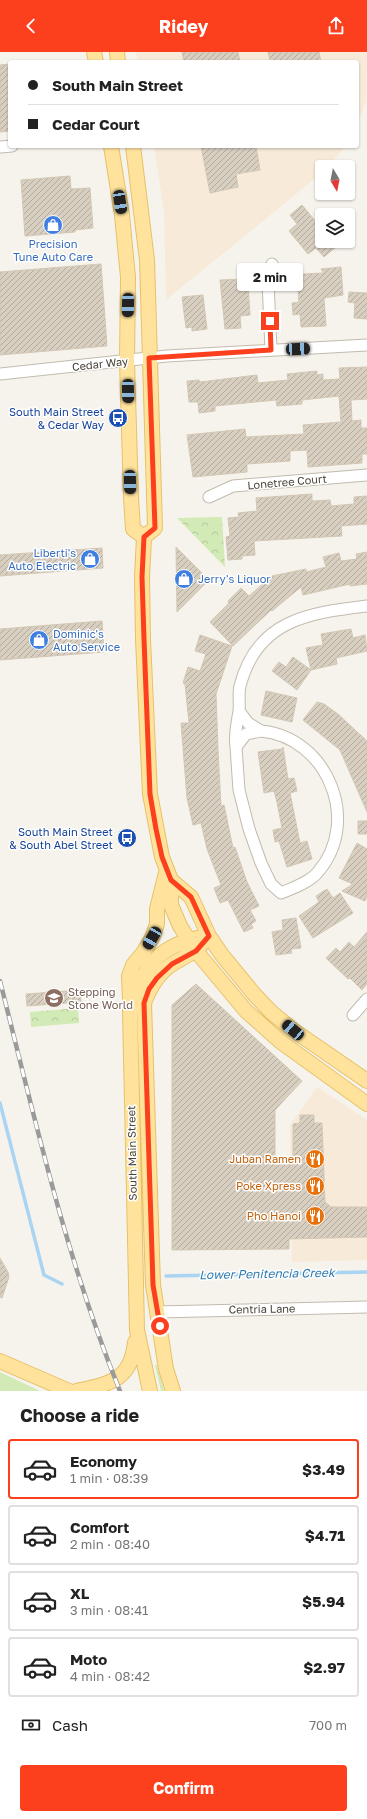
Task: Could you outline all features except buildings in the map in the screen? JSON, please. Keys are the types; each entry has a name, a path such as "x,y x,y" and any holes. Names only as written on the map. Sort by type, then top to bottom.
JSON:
{"main road":[{"path":"112,148 122,215 128,277 127,361 133,529 144,537"},
{"path":"133,148 147,260 155,528 144,537"},
{"path":"144,537 143,627 150,794 162,857 169,874 171,905 180,926 196,951 246,1011 281,1042 367,1104"},
{"path":"169,874 191,897 209,936 254,994 271,1012 293,1030 367,1081"},
{"path":"130,1011 129,976 133,966 144,953 152,938 157,924 157,909 169,874"},
{"name":"South Main Street","path":"150,1391 136,1330 130,1011 137,986 145,972 164,952 188,939 209,936"},
{"name":"South Main Street","path":"173,1391 166,1369 153,1285 144,1003 149,989 157,978 172,964 196,951 209,936"},
{"path":"339,1085 349,1069"},
{"path":"133,1180 150,1178"},
{"path":"76,1391 105,1385 116,1380 126,1371 134,1355 136,1330"},
{"path":"0,1361 69,1391"}],"street":[{"path":"271,350 268,282 272,264"},
{"name":"Cedar Way","path":"0,374 149,358 367,345"},
{"name":"Lonetree Court","path":"209,497 233,486 367,475"},
{"path":"236,747 246,734 261,731 273,732 301,745 322,767 333,786 338,808 335,836 330,853 318,873 298,886 281,893 271,884 261,863 249,830 239,790 236,747 235,721 239,712 240,687 252,656 266,638 296,619 327,611 367,606"},
{"path":"239,712 248,723 261,731"},
{"path":"352,1015 367,999"},
{"name":"Centria Lane","path":"157,1312 367,1306"}],"shaded area":[{"path":"136,52 367,52 366,101 359,119 359,60 138,60"},
{"path":"154,148 343,148 334,160 315,160 315,179 166,300 164,212"},
{"path":"317,1087 367,1120 367,1260 292,1262 290,1125"}],"green space":[{"path":"222,517 225,567 177,518"},
{"path":"78,1008 79,1023 31,1027 30,1012"},
{"path":"155,1365 157,1365 164,1391 161,1391"},
{"path":"0,1372 40,1391 0,1391"}],"waterway":[{"name":"Lower Penitencia Creek","path":"0,1103 44,1275 62,1284"},
{"name":"Lower Penitencia Creek","path":"166,1276 367,1272"}],"railway":[{"path":"0,981 39,1137 68,1240 83,1291 120,1391"}],"place":[{"name":"Precision Tune Auto Care","path":"53,225"},
{"name":"South Main Street & Cedar Way","path":"118,418"},
{"name":"Liberti's Auto Electric","path":"90,559"},
{"name":"Jerry's Liquor","path":"184,579"},
{"name":"Dominic's Auto Service","path":"39,640"},
{"name":"South Main Street & South Abel Street","path":"127,838"},
{"name":"Stepping Stone World","path":"54,998"},
{"name":"Juban Ramen","path":"315,1159"},
{"name":"Poke Xpress","path":"315,1186"},
{"name":"Pho Hanoi","path":"315,1216"}],"route":[{"path":"160,1326 153,1285 144,1003 149,989 157,978 172,964 196,951 209,936 191,897 171,880 162,857 150,794 142,577 144,537 155,528 149,358 271,350 270,321"}]}
